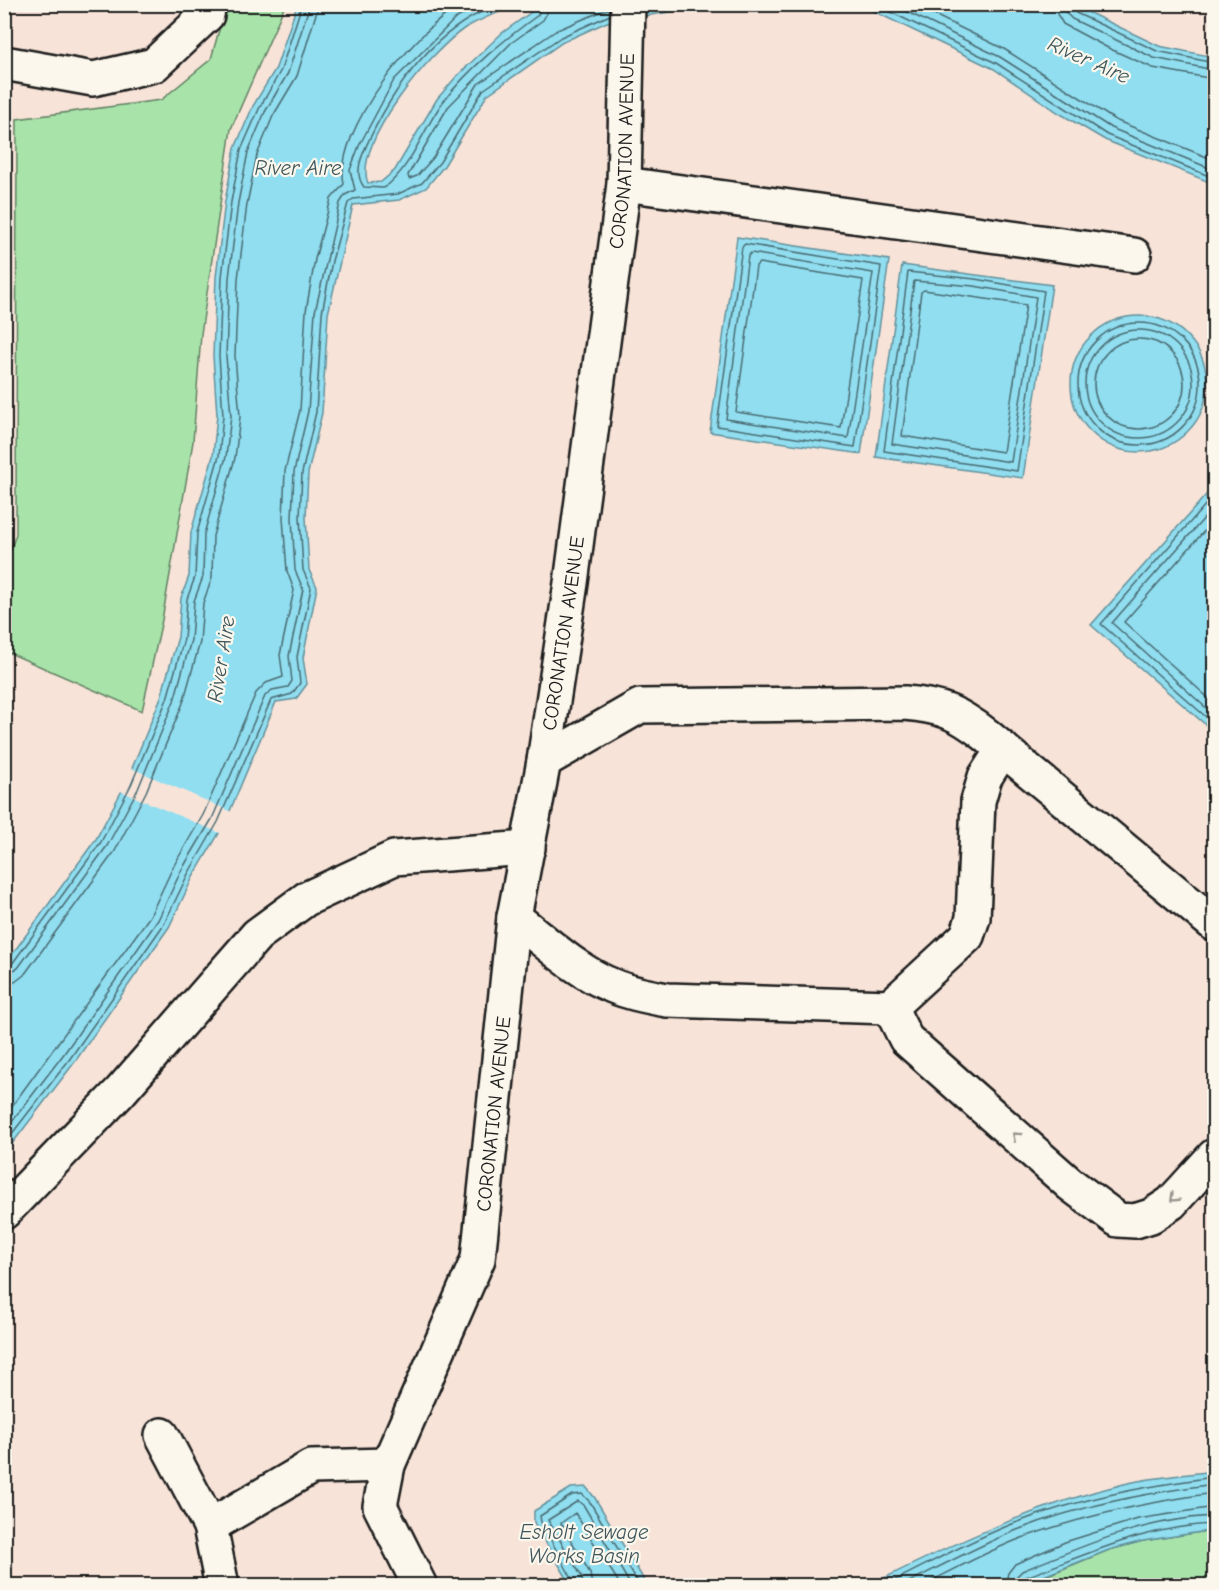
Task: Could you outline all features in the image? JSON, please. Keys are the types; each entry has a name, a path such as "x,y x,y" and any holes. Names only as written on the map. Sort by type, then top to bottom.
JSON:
{"lane":[{"path":"4,63 93,79 154,65 207,15 209,4"},
{"name":"CORONATION AVENUE","path":"420,1586 410,1570 381,1506 388,1465 478,1260 514,918 544,760 598,386 624,183 628,4"},
{"path":"624,183 1134,255"},
{"path":"544,760 640,706 905,703 936,706 963,717 1215,924"},
{"path":"514,918 573,962 612,986 645,996 668,1000 890,1007 967,936 974,918 978,801 985,777 1003,749"},
{"path":"4,1212 120,1092 257,935 306,899 393,858 528,848"},
{"path":"890,1007 906,1039 1070,1184 1118,1220 1143,1218 1171,1203 1215,1156"},
{"path":"162,1434 210,1526 222,1586"},
{"path":"210,1526 312,1467 388,1465"}],"green space":[{"path":"226,5 285,5 231,129 201,334 193,442 162,620 142,711 5,651 5,566 16,534 17,119 161,100 211,59"},
{"path":"1214,1530 1214,1583 1193,1586 1021,1586 1109,1550 1143,1541"}],"water":[{"name":"River Aire","path":"297,5 520,5 465,28 451,39 416,76 383,122 372,145 366,166 368,183 381,182 395,170 437,99 456,77 502,33 534,10 525,5 713,5 607,22 563,42 487,95 444,166 426,188 399,200 353,205 328,314 322,413 308,473 306,517 309,570 317,587 303,658 307,684 296,699 276,702 224,825 193,877 169,927 74,1063 5,1153 5,964 96,839 126,783 161,697 178,637 181,598 189,576 191,532 213,456 217,415 213,356 216,277 225,201 235,148 253,106 276,68"},
{"name":"River Aire","path":"847,5 1073,5 1159,46 1214,57 1214,184 1105,140 1059,113 994,69 869,9"},
{"path":"737,237 889,260 861,454 710,432"},
{"path":"902,265 1052,285 1023,478 876,457"},
{"path":"1139,316 1165,322 1187,336 1201,358 1207,384 1201,410 1187,432 1165,446 1139,452 1113,446 1091,432 1077,410 1071,384 1077,358 1091,336 1113,322"},
{"path":"1214,486 1214,732 1091,625"},
{"path":"1214,1471 1214,1530 1143,1541 1109,1550 1021,1585 870,1585 994,1527 1058,1503 1135,1482"},
{"name":"Esholt Sewage Works Basin","path":"586,1487 595,1498 647,1585 571,1585 534,1523 534,1511 571,1488"}],"pier":[{"path":"129,767 232,812 222,834 118,790"}]}
